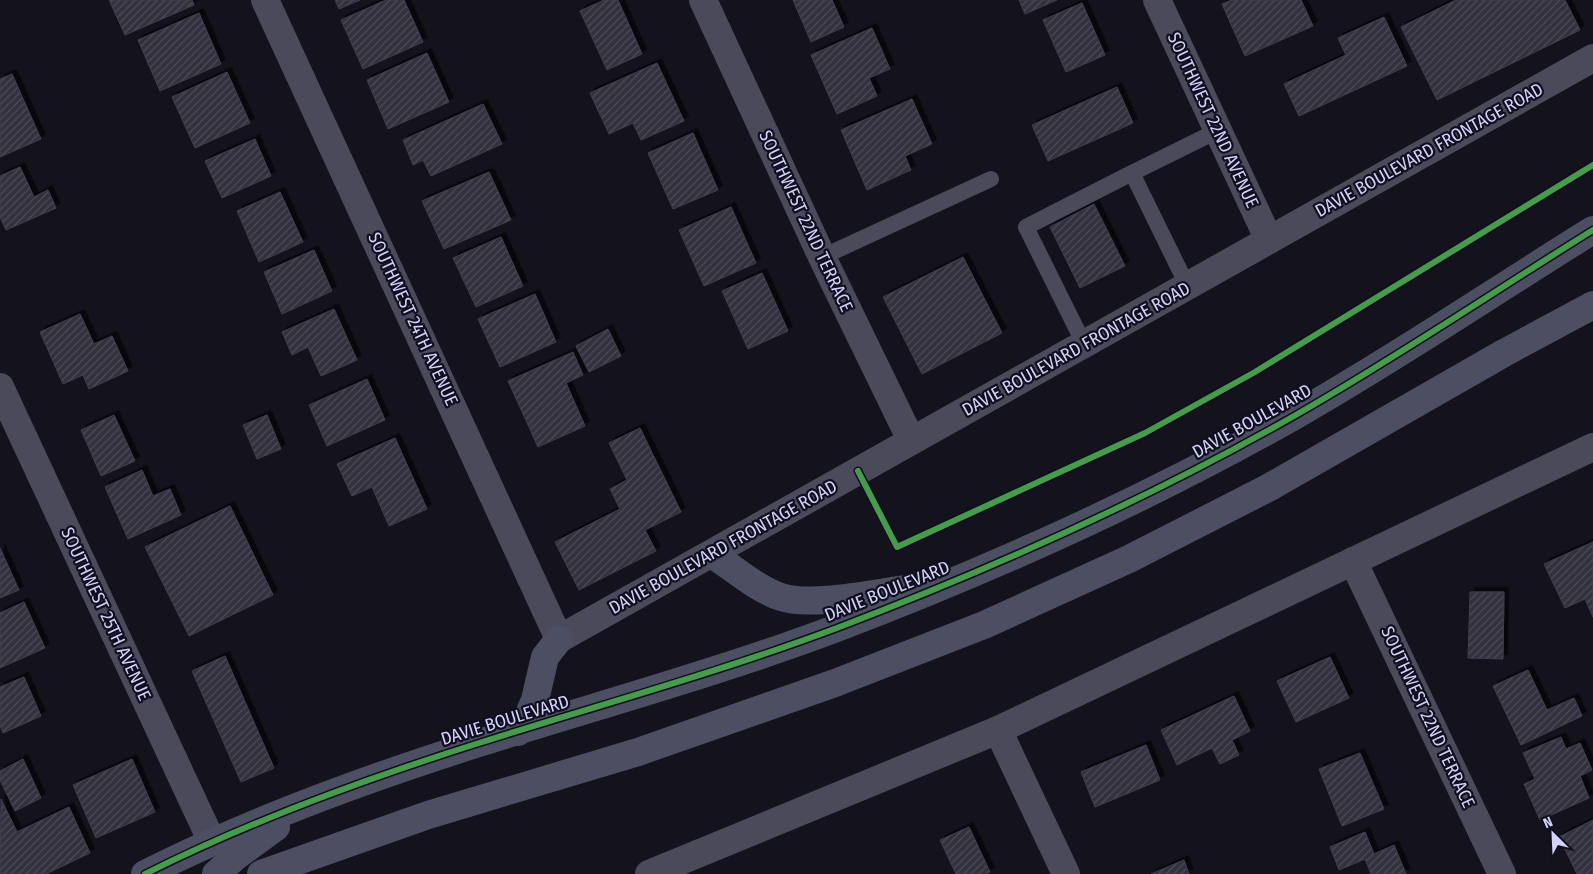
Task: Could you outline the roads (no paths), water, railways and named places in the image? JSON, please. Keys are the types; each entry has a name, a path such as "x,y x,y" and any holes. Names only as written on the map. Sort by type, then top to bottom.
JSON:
{"main road":[{"name":"DAVIE BOULEVARD","path":"145,874 212,842 311,801 403,768 665,687 777,650 949,584 1050,539 1200,467 1291,418 1399,354 1593,230"},
{"path":"261,874 476,800 638,752 835,684 984,625 1129,559 1268,488 1504,353 1593,305"},
{"path":"712,554 772,593 794,599 829,599 949,584"},
{"path":"518,732 535,700 545,657 559,639"},
{"path":"216,874 235,857 311,801"},
{"path":"179,874 212,842"}],"street":[{"name":"SOUTHWEST 24TH AVENUE","path":"266,0 559,639"},
{"name":"SOUTHWEST 22ND TERRACE","path":"703,0 822,257 911,440"},
{"name":"SOUTHWEST 22ND AVENUE","path":"1157,0 1269,240"},
{"name":"DAVIE BOULEVARD FRONTAGE ROAD","path":"559,639 1593,58"},
{"name":"SOUTHWEST 25TH AVENUE","path":"0,387 212,842"},
{"path":"649,874 998,730 1593,447"},
{"name":"SOUTHWEST 22ND TERRACE","path":"1353,561 1502,874"},
{"path":"998,730 1066,874"},
{"path":"304,874 379,833"}],"lane":[{"path":"1084,344 1026,227 1219,130"},
{"path":"1132,173 1188,287"},
{"path":"822,257 991,179"}]}
